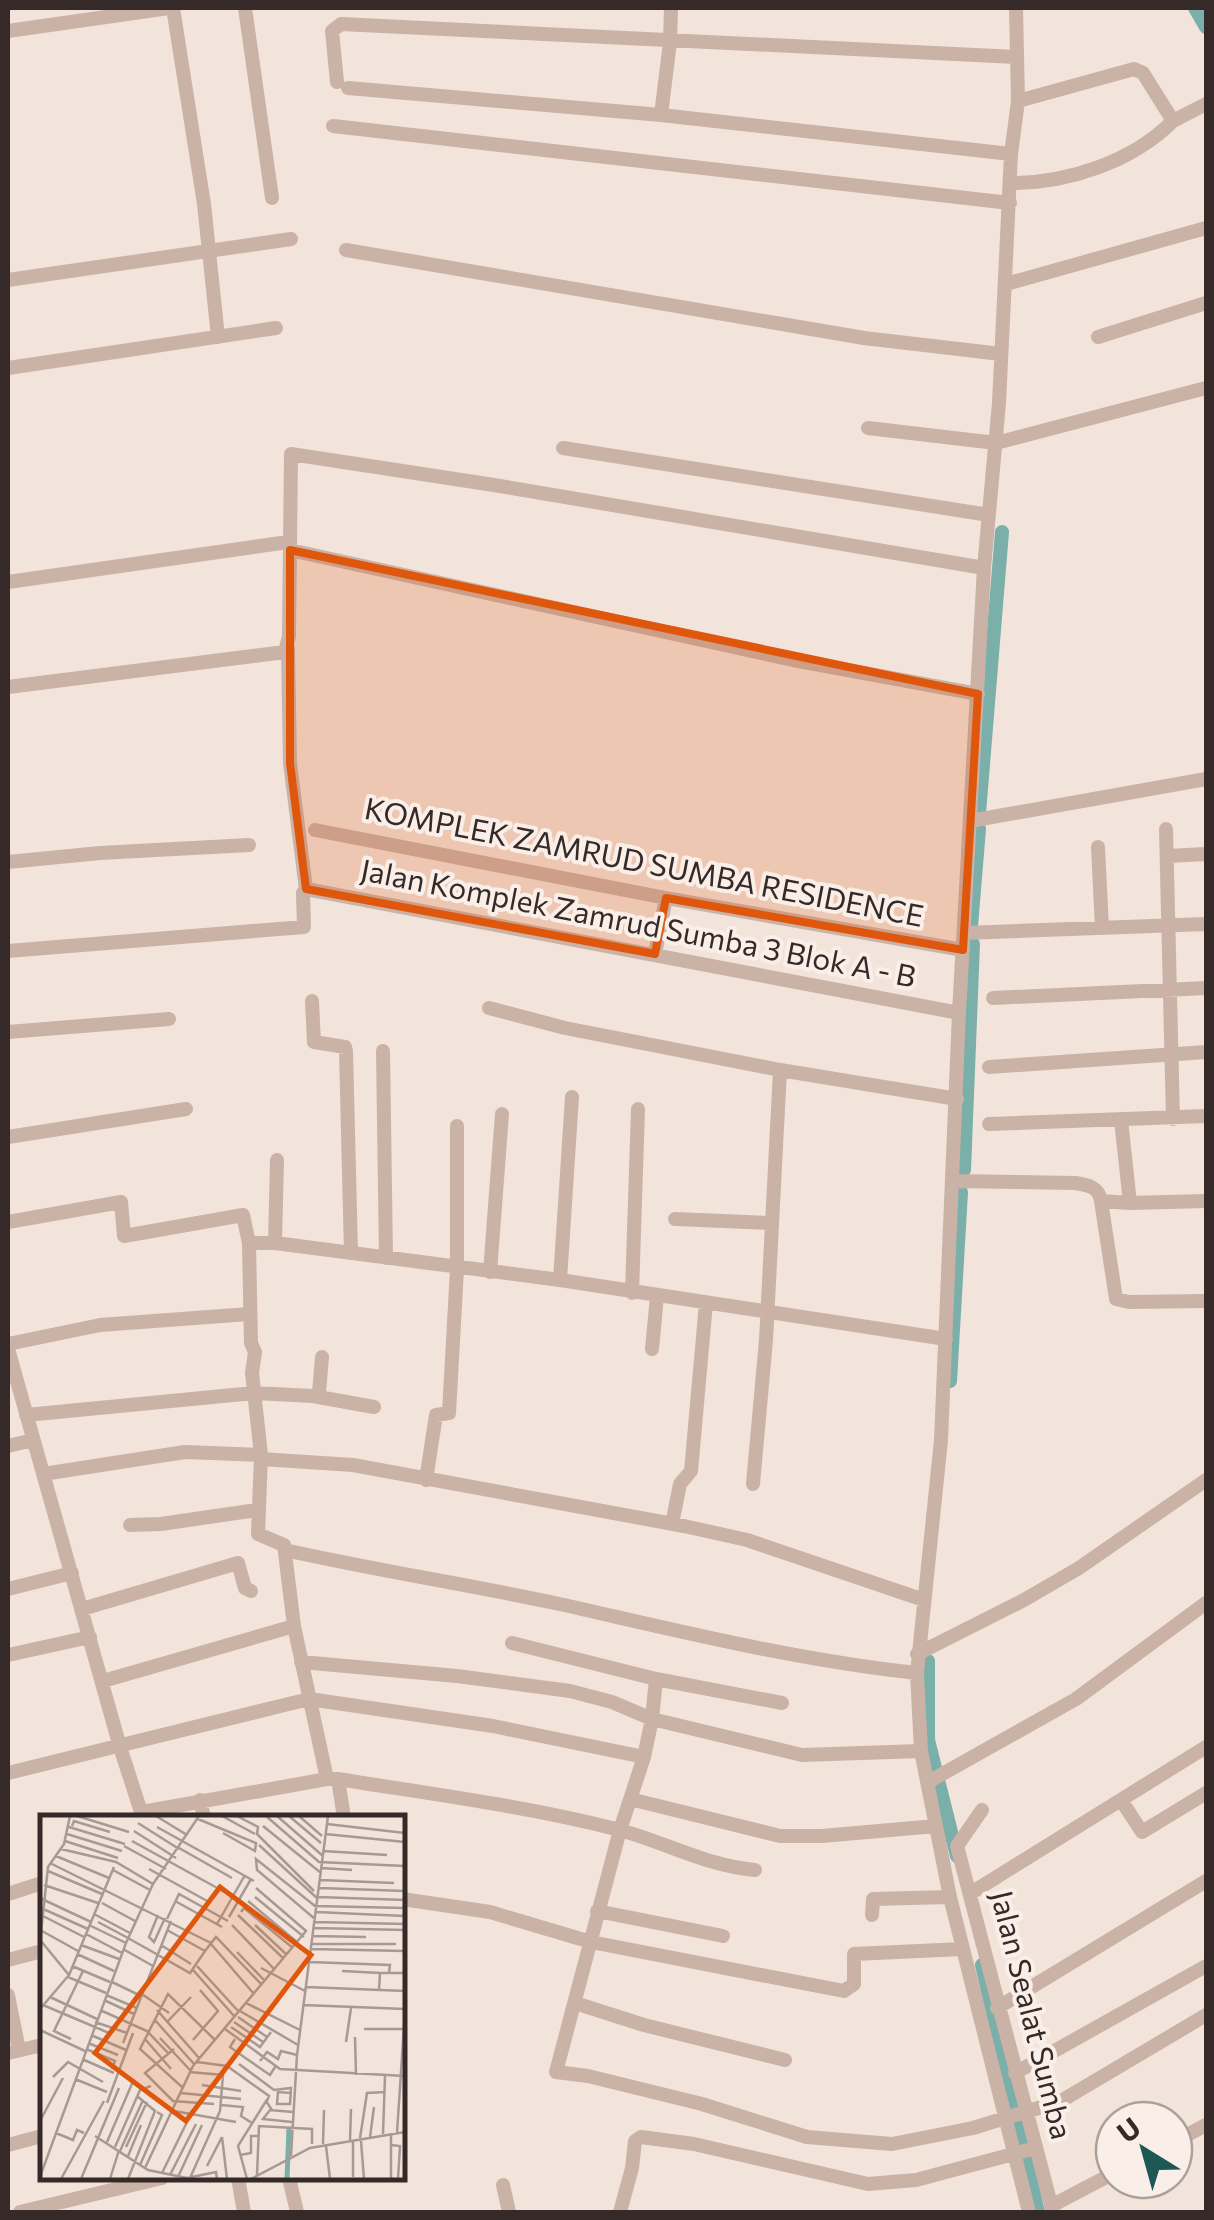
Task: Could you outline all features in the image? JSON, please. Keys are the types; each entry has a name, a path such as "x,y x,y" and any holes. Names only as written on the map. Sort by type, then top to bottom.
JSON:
{"street":[{"path":"8,31 171,8 209,250 218,337"},
{"path":"246,8 272,198"},
{"path":"660,115 671,8"},
{"path":"1016,8 1018,101 1011,154 996,443 984,568 959,1013 941,1440 917,1673 921,1751 944,1839 950,1897 976,2000 1025,2150 1030,2212"},
{"path":"1011,154 343,85 332,31 341,24 1016,57"},
{"path":"1018,101 1134,70 1143,72 1173,121"},
{"path":"1011,183 1044,183 1104,164 1155,139 1173,121 1206,104"},
{"path":"333,126 1010,203"},
{"path":"1006,284 1206,228"},
{"path":"8,280 291,239"},
{"path":"346,250 864,338 1001,354"},
{"path":"1098,337 1206,304"},
{"path":"8,368 276,328"},
{"path":"868,428 996,443 1206,388"},
{"path":"563,448 989,514"},
{"path":"8,952 304,927 306,889 290,763 291,454 984,568"},
{"path":"8,582 289,546 793,660 978,694"},
{"path":"8,687 288,648"},
{"path":"970,821 1206,779"},
{"path":"1166,829 1173,1119"},
{"name":"KOMPLEK ZAMRUD SUMBA RESIDENCE","path":"315,830 666,898 964,950"},
{"path":"8,862 250,845"},
{"path":"1098,848 1102,928"},
{"path":"1167,856 1206,854"},
{"name":"Jalan Komplek Zamrud Sumba 3 Blok A - B","path":"306,889 959,1013"},
{"path":"655,954 666,898"},
{"path":"965,933 1206,924"},
{"path":"994,998 1206,988"},
{"path":"312,1001 314,1042 344,1047 346,1051 351,1253"},
{"path":"489,1008 564,1028 780,1070 957,1099"},
{"path":"8,1032 170,1018"},
{"path":"383,1051 386,1258"},
{"path":"989,1068 1206,1052"},
{"path":"753,1484 780,1070"},
{"path":"560,1280 572,1097"},
{"path":"8,1137 186,1108"},
{"path":"632,1292 638,1109"},
{"path":"490,1272 502,1114"},
{"path":"989,1124 1206,1116"},
{"path":"1120,1120 1130,1204"},
{"path":"426,1480 436,1415 449,1413 458,1268 457,1126"},
{"path":"274,1243 277,1160"},
{"path":"952,1181 1090,1186 1101,1201 1116,1299 1206,1301"},
{"path":"1101,1201 1206,1201"},
{"path":"8,1222 122,1202 124,1236 243,1215 261,1457 260,1537 281,1542 285,1550 294,1626 309,1699 343,1815"},
{"path":"675,1219 770,1223"},
{"path":"248,1243 274,1243 560,1280 946,1340"},
{"path":"652,1349 657,1296"},
{"path":"672,1524 680,1484 691,1472 706,1303"},
{"path":"250,1314 100,1325 8,1346 142,1815 200,1800 332,1779 487,1802 620,1830 721,1865 755,1870"},
{"path":"313,1396 319,1393 322,1357"},
{"path":"26,1416 254,1393 313,1396 374,1407"},
{"path":"8,1446 33,1440"},
{"path":"43,1474 184,1452 326,1461 746,1540 924,1600"},
{"path":"917,1654 1079,1568 1206,1480"},
{"path":"130,1525 258,1510"},
{"path":"285,1550 482,1588 812,1660 917,1673"},
{"path":"82,1609 238,1563 245,1588 251,1591"},
{"path":"8,1589 72,1573"},
{"path":"928,1782 1076,1698 1206,1603"},
{"path":"102,1681 294,1626"},
{"path":"8,1655 90,1637"},
{"path":"512,1643 782,1703"},
{"path":"301,1662 570,1691 612,1702 652,1720 802,1755 921,1751"},
{"path":"656,1678 644,1757 597,1911 556,2072 618,2083 817,2138 892,2144 973,2128 1061,2101 1206,2015"},
{"path":"8,1773 309,1699 492,1726 644,1757"},
{"path":"971,1892 1206,1747"},
{"path":"1121,1800 1142,1832 1206,1793"},
{"path":"630,1798 780,1836 944,1839 982,1810"},
{"path":"200,1800 203,1815"},
{"name":"Jalan Sealat Sumba","path":"944,1839 971,1892 1015,2073 1014,2115 1052,2209"},
{"path":"976,2000 996,2002 1206,1881"},
{"path":"8,1894 40,1884"},
{"path":"872,1914 873,1899 950,1897"},
{"path":"405,1899 490,1912 591,1942 844,1990 854,1984 854,1954 962,1949"},
{"path":"597,1911 723,1936"},
{"path":"8,1960 40,1952"},
{"path":"1015,2073 1206,1966"},
{"path":"8,1995 13,2052 40,2045"},
{"path":"575,2002 644,2025 784,2060"},
{"path":"8,2144 40,2136"},
{"path":"620,2212 635,2141 641,2137 694,2144 868,2184 916,2180 1025,2150"},
{"path":"20,2212 154,2180"},
{"path":"238,2180 244,2212"},
{"path":"290,2180 297,2212"},
{"path":"503,2185 509,2212"},
{"path":"1052,2209 1094,2185"}],"highlighted area":[{"path":"290,550 978,694 963,950 666,898 655,954 306,889 290,763"}],"waterway":[{"path":"1195,8 1206,27"},
{"path":"979,813 1002,532"},
{"path":"971,926 979,829"},
{"path":"964,1170 973,944"},
{"path":"950,1381 961,1192"},
{"path":"928,1661 928,1740 957,1856"},
{"path":"982,1965 1038,2212"}]}
